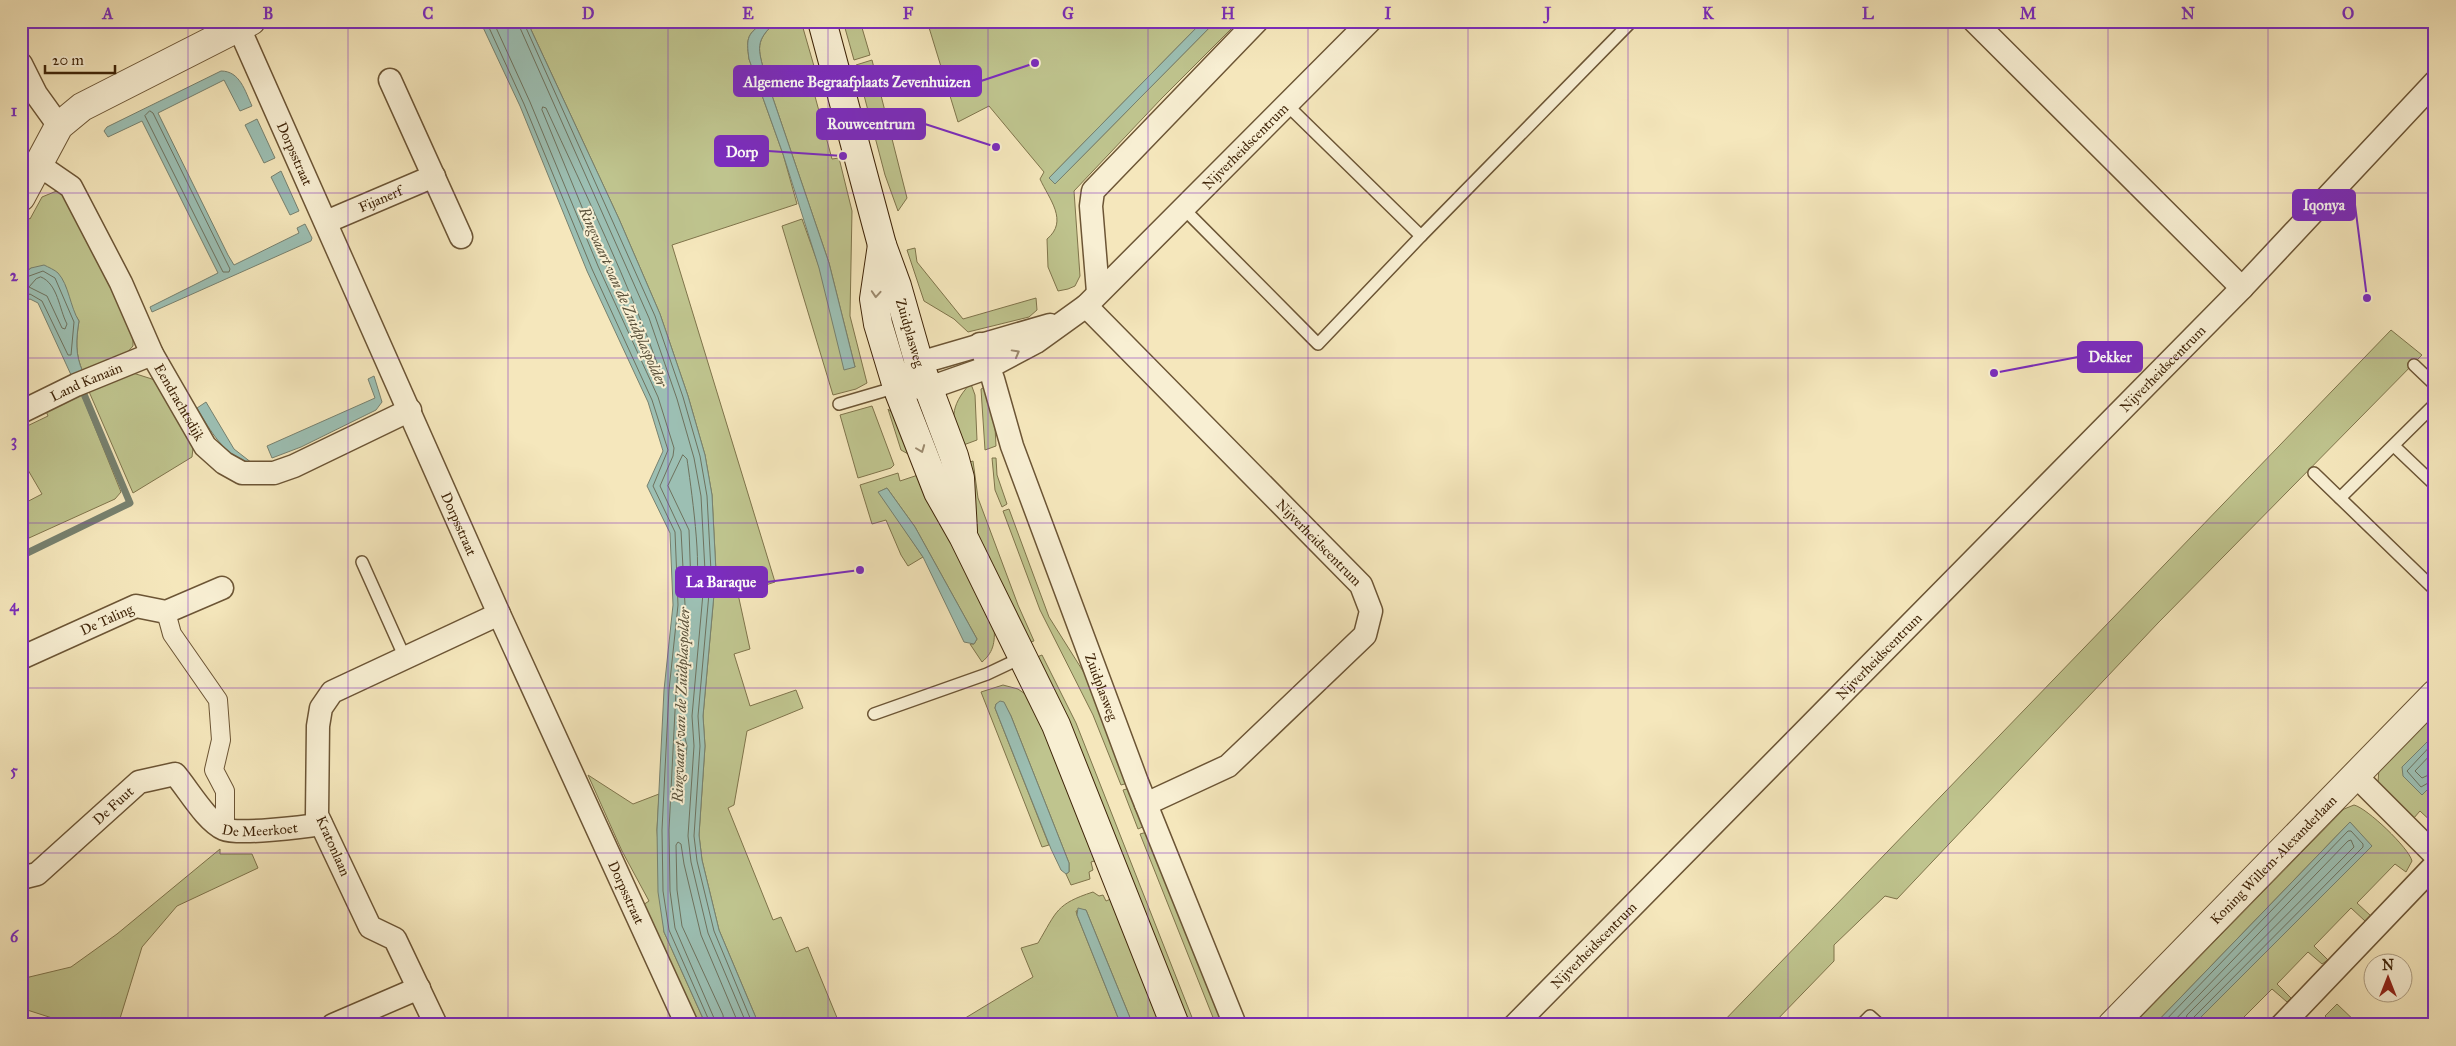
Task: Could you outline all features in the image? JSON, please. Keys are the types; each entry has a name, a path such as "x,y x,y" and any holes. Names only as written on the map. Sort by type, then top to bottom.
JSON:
{"main road":[{"name":"Zuidplasweg","path":"822,21 882,245 960,478 963,536"},
{"path":"21,197 59,126 82,107 242,23"},
{"name":"Zuidplasweg","path":"882,245 874,299 878,324 897,387 938,492 963,536 1056,724 1175,1025"},
{"name":"Koning Willem-Alexanderlaan","path":"2112,1025 2435,694"}],"street":[{"path":"1092,299 1091,206 1094,191 1257,21"},
{"name":"Nijverheidscentrum","path":"924,375 989,367 1036,342 1066,321 1092,299 1184,209 1370,21"},
{"path":"1974,21 2242,288"},
{"name":"Dorpsstraat","path":"242,23 326,222 499,614 687,1025"},
{"path":"21,64 36,94 59,126"},
{"path":"390,80 461,237"},
{"name":"Nijverheidscentrum","path":"1515,1025 2430,96"},
{"name":"Eendrachtsdijk","path":"39,165 71,187 121,283 152,354 205,446 224,463 242,473 274,473 294,466 410,410"},
{"name":"Fijanerf","path":"326,222 434,176"},
{"name":"Nijverheidscentrum","path":"1092,299 1361,585 1371,611 1365,635 1228,766 1146,804"},
{"name":"Nijverheidscentrum","path":"897,387 924,375 980,344 1066,321"},
{"name":"Zuidplasweg","path":"980,344 989,367 1012,446 1146,804 1235,1025"},
{"name":"Land Kanaän","path":"21,412 82,382 152,354"},
{"path":"166,612 222,588"},
{"name":"De Taling","path":"21,658 136,606 166,612"},
{"name":"De Meerkoet","path":"166,612 172,634 218,700 221,740 214,770 226,791 225,830 288,830 321,824"},
{"name":"Kratonlaan","path":"436,1025 395,939 370,927 317,815 318,726 324,700 332,692 499,614"},
{"name":"De Fuut","path":"21,878 36,874 139,782 175,774 211,820 225,830"},
{"path":"2356,776 2435,855"},
{"path":"2295,1020 2435,865"},
{"path":"334,1025 419,988"}],"lane":[{"path":"1184,209 1318,344 1632,21"},
{"path":"1287,105 1421,236"},
{"path":"2414,365 2435,385"},
{"path":"839,404 897,387"},
{"path":"2340,498 2435,404"},
{"path":"2394,446 2435,485"},
{"path":"2314,473 2435,590"},
{"path":"362,562 405,658"},
{"path":"874,714 987,674 1023,657"},
{"path":"1862,1025 1870,1016 1880,1025"}],"green space":[{"path":"527,21 766,21 755,29 749,37 749,59 783,154 797,204 672,245 775,582 738,594 750,649 734,654 750,706 796,690 803,708 747,731 734,805 728,808 773,920 781,917 796,952 808,947 840,1025 759,1025 719,930 702,860 699,835 705,746 703,716 716,572 712,495 705,455 688,396 660,314 619,219"},
{"path":"777,21 801,21 820,87 813,89 832,159 839,158 852,211 850,316 867,383 856,389 833,395 782,226 802,219 855,367 829,263 765,75 761,58 761,40 764,34"},
{"path":"843,21 860,21 870,55 854,60"},
{"path":"927,21 1203,21 1049,178 1055,184 1216,21 1239,21 1162,98 1074,191 1080,276 1075,286 1058,291 1048,267 1047,239 1053,232 1057,217 1052,202 1040,179 1044,172 989,106 958,122"},
{"path":"872,60 907,198 898,211 885,175 856,65"},
{"path":"59,190 69,197 133,330 133,346 122,358 83,372 77,347 79,321 72,310 65,285 31,268 21,276 21,218 23,215 30,219 42,197"},
{"path":"915,248 917,262 963,319 1036,298 1037,310 1029,317 968,332 954,319 924,301 907,250"},
{"path":"2391,330 2422,355 2158,623 1897,899 1885,896 1834,945 1834,961 1772,1025 1720,1025"},
{"path":"133,373 155,380 194,439 192,457 133,493 87,387"},
{"path":"970,384 975,395 977,440 958,447 954,429 955,407"},
{"path":"987,386 994,407 996,446 985,450 981,389"},
{"path":"81,393 121,492 115,499 29,538 21,527 21,505 42,494 21,458 21,429 48,416 45,409"},
{"path":"872,406 894,465 891,468 858,478 840,415"},
{"path":"888,409 901,420 910,455 901,450"},
{"path":"992,458 996,458 997,475 1007,504 1002,507 995,490"},
{"path":"973,461 978,498 1018,605 1034,641 1030,642 976,533 964,464"},
{"path":"898,473 900,481 924,473 994,623 992,649 982,662 970,644 974,644 977,639 915,527 887,488 879,492 923,557 908,566 901,555 886,520 872,524 860,485"},
{"path":"1009,509 1049,617 1088,679 1128,783 1121,785 1093,715 1040,610 1003,511"},
{"path":"1042,655 1076,723 1195,1025 1188,1025 1070,725 1037,657"},
{"path":"1003,685 1018,689 1031,698 1098,860 1091,862 1093,870 1089,872 1090,879 1071,885 1066,874 1069,872 1069,863 1011,716 1004,703 996,704 995,708 1049,845 1042,847 981,692"},
{"path":"2435,708 2435,734 2402,767 2422,795 2435,782 2435,825 2420,811 2413,819 2378,783 2379,768"},
{"path":"588,775 633,804 659,794 657,830 664,932 706,1025 697,1025 643,905 649,901 622,851"},
{"path":"1130,788 1145,826 1138,829 1123,790"},
{"path":"2354,805 2368,813 2387,829 2404,847 2412,861 2406,872 2395,864 2357,903 2371,916 2365,921 2351,908 2314,946 2328,960 2322,964 2308,952 2277,984 2291,998 2287,1002 2272,989 2241,1020 2245,1025 2193,1025 2371,846 2350,822 2154,1025 2133,1025 2344,809"},
{"path":"1147,832 1224,1025 1216,1025 1140,834"},
{"path":"220,849 220,854 252,854 258,868 177,906 142,947 118,1025 74,1025 21,1008 21,979 71,967 117,934"},
{"path":"1093,892 1099,896 1103,895 1106,901 1113,898 1163,1025 1133,1025 1086,910 1076,911 1077,915 1121,1025 969,1025 962,1020 1033,977 1021,948 1038,943 1054,916 1064,905"},
{"path":"2337,1004 2359,1025 2334,1025 2325,1016"}],"water":[{"name":"Ringvaart van de Zuidplaspolder","path":"480,21 527,21 619,219 660,314 688,396 705,455 712,495 716,572 703,716 705,746 699,835 702,860 719,930 759,1025 706,1025 664,932 658,892 657,830 664,690 673,605 670,533 647,486 663,451 648,402 587,271 520,106"},
{"path":"766,21 777,21 764,34 761,40 761,58 765,75 829,263 855,367 844,370 819,268 783,154 749,59 749,37 755,29"},
{"path":"1203,21 1216,21 1055,184 1049,178"},
{"path":"221,71 233,74 237,78 252,106 240,111 224,80 158,113 228,255 234,265 299,233 297,228 305,224 312,238 311,241 152,312 150,307 218,273 142,121 108,137 104,131 107,127"},
{"path":"257,119 275,158 264,163 245,125"},
{"path":"281,171 299,211 290,215 271,177"},
{"path":"44,265 57,272 62,278 79,321 77,347 83,372 72,377 38,303 30,299 21,303 21,276 31,268"},
{"path":"374,376 382,402 376,410 301,447 272,458 267,446 375,398 368,379"},
{"path":"206,402 234,449 252,463 234,455 219,442 197,408"},
{"path":"887,488 915,527 977,639 974,644 964,642 923,557 878,492"},
{"path":"1000,701 1004,702 1011,716 1069,863 1069,872 1066,874 1061,870 1051,849 995,708 996,704"},
{"path":"2435,734 2435,782 2422,795 2403,776 2402,767"},
{"path":"2350,822 2372,846 2193,1025 2154,1025"},
{"path":"1078,908 1086,910 1133,1025 1121,1025 1077,915"}],"waterway":[{"path":"21,556 130,503 81,387"}],"place":[{"name":"Algemene Begraafplaats Zevenhuizen","path":"1035,63"},
{"name":"Rouwcentrum","path":"996,147"},
{"name":"Dorp","path":"843,156"},
{"name":"Iqonya","path":"2367,298"},
{"name":"Dekker","path":"1994,373"},
{"name":"La Baraque","path":"860,570"}]}
